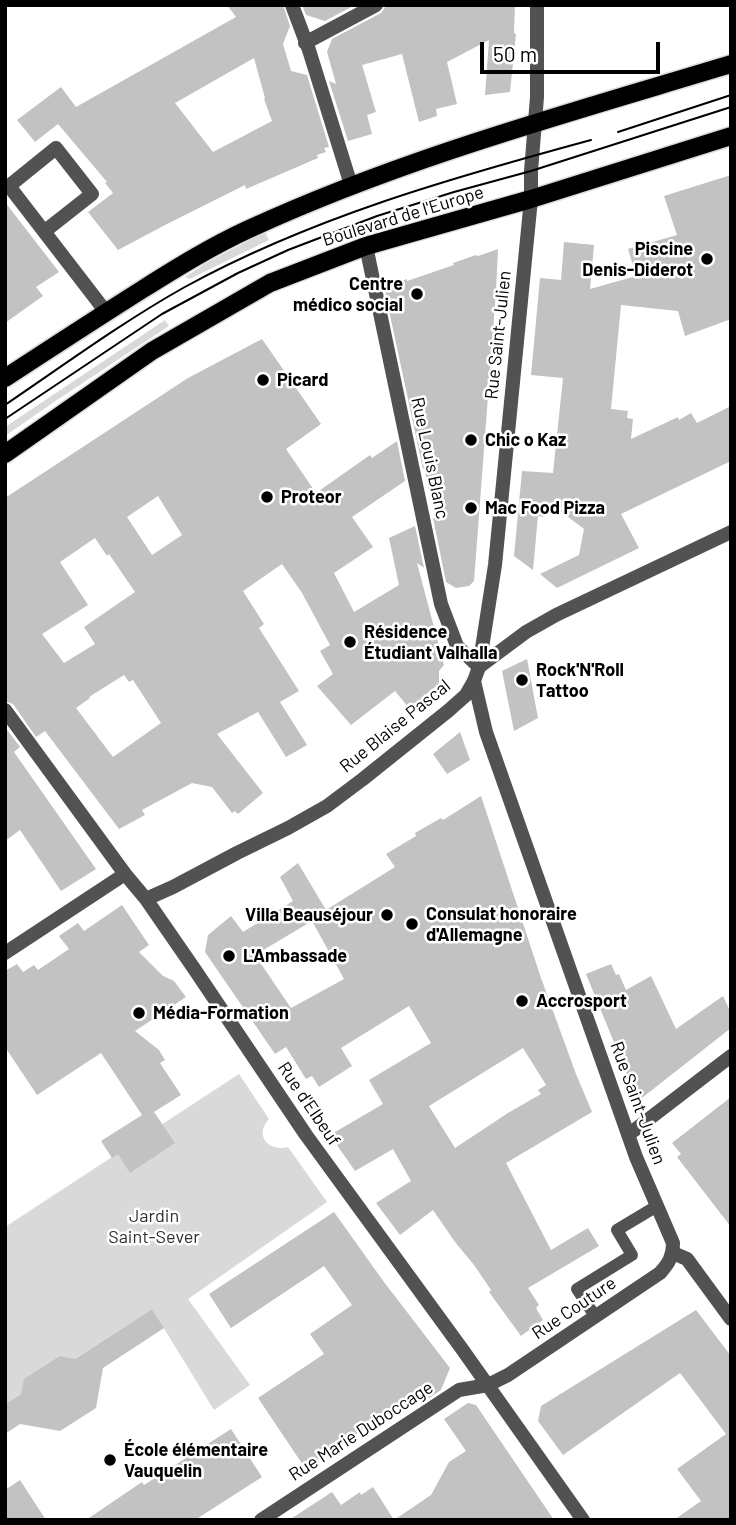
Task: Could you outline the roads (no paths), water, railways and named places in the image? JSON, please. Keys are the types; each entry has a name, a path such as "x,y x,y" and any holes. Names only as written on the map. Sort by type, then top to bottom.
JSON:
{"main road":[{"path":"5,379 189,261 236,236 351,185 535,122 731,64"},
{"name":"Boulevard de l'Europe","path":"5,454 152,351 270,283 366,246 531,199 731,136"}],"street":[{"path":"292,5 351,185"},
{"path":"306,43 376,5"},
{"name":"Rue Saint-Julien","path":"479,667 495,565 531,199 537,97 537,5"},
{"path":"45,232 92,194 56,148 9,186 106,312"},
{"name":"Rue Louis Blanc","path":"366,246 441,604 457,646 479,667"},
{"path":"479,667 526,632 556,615 731,532"},
{"name":"Rue Blaise Pascal","path":"146,899 327,806 466,695 479,667"},
{"name":"Rue Saint-Julien","path":"474,681 486,732 628,1135 673,1243 673,1253"},
{"name":"Rue d'Elbeuf","path":"6,713 146,899 306,1135 583,1520"},
{"path":"5,953 125,874"},
{"path":"628,1135 731,1056"},
{"path":"673,1253 687,1259 731,1319"},
{"name":"Rue Couture","path":"488,1385 515,1371 660,1273 673,1253"},
{"name":"Rue Marie Duboccage","path":"261,1520 455,1392 488,1385"}],"lane":[{"path":"595,1316 576,1289 632,1255 617,1230 657,1206"}],"tram line":[{"path":"618,132 731,95"},
{"path":"5,419 162,314 238,273 288,250 377,216 531,171 731,107"},
{"path":"5,405 160,301 231,263 331,220 382,202 591,140"}],"place":[{"name":"Piscine Denis-Diderot","path":"707,259"},
{"name":"Centre médico social","path":"417,294"},
{"name":"Picard","path":"263,380"},
{"name":"Chic o Kaz","path":"471,440"},
{"name":"Proteor","path":"267,497"},
{"name":"Mac Food Pizza","path":"471,508"},
{"name":"Résidence Étudiant Valhalla","path":"350,642"},
{"name":"Rock'N'Roll Tattoo","path":"522,680"},
{"name":"Villa Beauséjour","path":"387,915"},
{"name":"Consulat honoraire d'Allemagne","path":"412,924"},
{"name":"L'Ambassade","path":"229,956"},
{"name":"Accrosport","path":"522,1001"},
{"name":"Média-Formation","path":"139,1013"},
{"name":"École élémentaire Vauquelin","path":"110,1460"}],"park label":[{"name":"Jardin Saint-Sever","path":"154,1226"}]}
